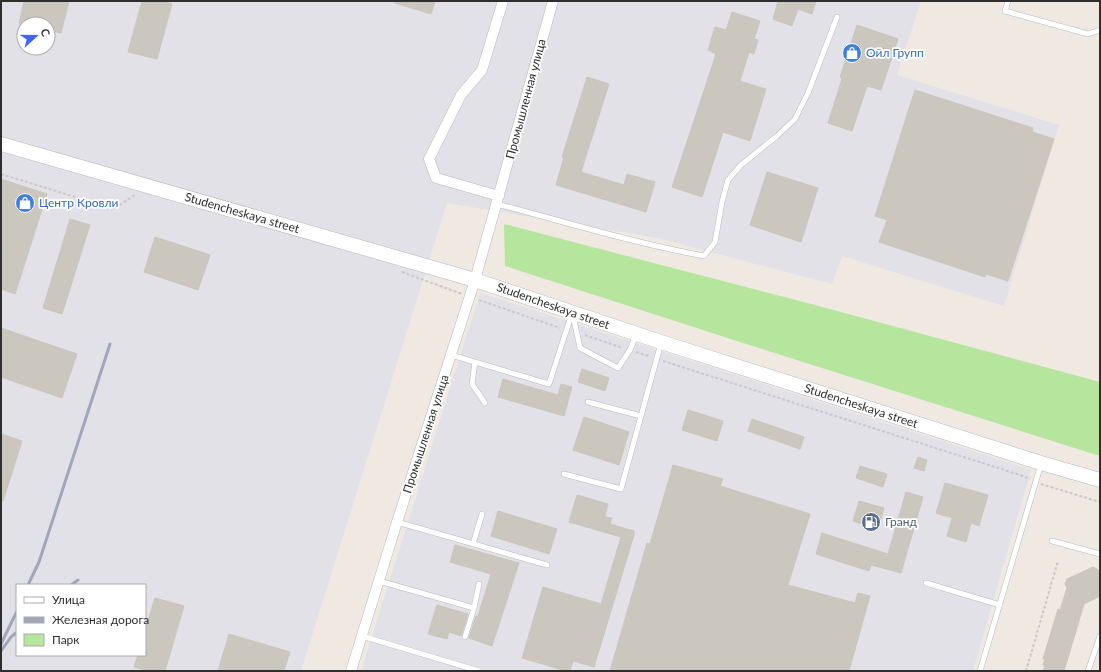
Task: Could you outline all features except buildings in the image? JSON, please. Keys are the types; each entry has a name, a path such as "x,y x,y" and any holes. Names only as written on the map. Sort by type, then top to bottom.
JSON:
{"main road":[{"name":"Studencheskaya street","path":"1,144 475,280 661,342 1041,463 1100,480"}],"street":[{"path":"498,200 436,178 429,159 461,95 482,70 504,1"},
{"name":"Промышленная улица","path":"351,671 475,280 552,1"}],"lane":[{"path":"1008,1 1005,11 1088,34 1100,30"},
{"path":"498,200 632,240 704,256 715,242 722,202 728,180 741,165 777,136 795,119 808,93 837,17"},
{"path":"451,355 550,384 572,312"},
{"path":"572,312 580,348 618,368 630,350 637,334"},
{"path":"564,474 621,489 661,342"},
{"path":"475,362 472,384 485,403"},
{"path":"588,402 641,416"},
{"path":"980,671 1041,463"},
{"path":"473,544 482,514"},
{"path":"397,522 547,565"},
{"path":"1052,540 1100,554"},
{"path":"379,581 474,608"},
{"path":"926,583 1000,604"},
{"path":"464,637 474,608 479,584"},
{"path":"362,636 479,671"},
{"path":"1088,671 1100,636"}],"path":[{"path":"1,174 114,209 138,192"},
{"path":"402,273 567,330"},
{"path":"577,332 1100,502"},
{"path":"1026,671 1058,561"}],"shaded area":[{"path":"1,1 921,1 897,75 1059,125 1004,306 842,256 832,284 657,238 447,203 301,671 1,671"},
{"path":"480,293 1031,470 973,671 361,671"}],"green space":[{"path":"504,224 811,304 1100,382 1100,456 505,266"}],"railway":[{"path":"28,584 39,562 110,344"},
{"path":"72,584 78,580"},
{"path":"1,644 16,613"},
{"path":"1,651 11,637 16,633"}],"place":[{"name":"Ойл Групп","path":"852,53"},
{"name":"Центр Кровли","path":"25,203"},
{"name":"Гранд","path":"871,522"}]}
